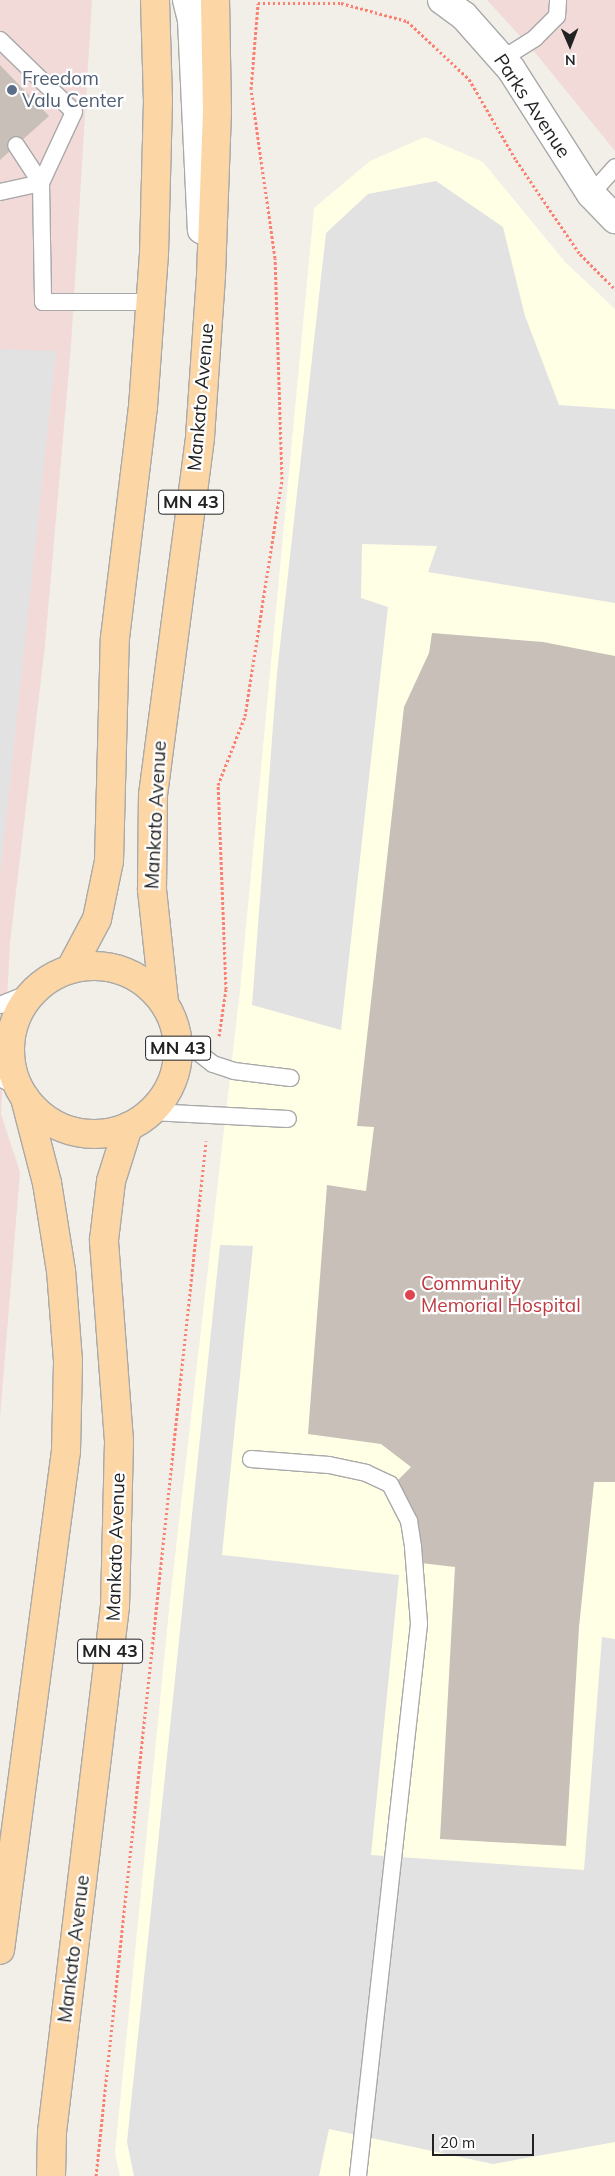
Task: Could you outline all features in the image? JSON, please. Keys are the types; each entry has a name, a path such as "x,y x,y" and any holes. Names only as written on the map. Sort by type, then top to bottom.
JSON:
{"main road":[{"name":"MN 43","path":"71,968 97,919 109,861 115,638 143,407 150,302 158,101 155,0"},
{"name":"Mankato Avenue","path":"14,1087 44,1117 69,1130 101,1134 128,1127 151,1112 166,1095 175,1075 178,1037 164,1002 152,889 153,795 200,437 211,275 217,113 215,0"},
{"name":"Mankato Avenue","path":"0,1950 66,1452 68,1361 61,1272 47,1183 14,1087 10,1051 11,1034 16,1018 34,991 71,968 93,965 120,969 144,982 164,1002"},
{"name":"Mankato Avenue","path":"51,2176 52,2132 115,1606 119,1441 104,1240 111,1181 128,1127"}],"street":[{"path":"187,0 192,20 202,238 211,275"},
{"name":"Parks Avenue","path":"442,0 464,16 502,59 591,194 615,219"}],"lane":[{"path":"502,59 535,38 557,16 558,0"},
{"path":"0,40 74,112 42,183 43,302 150,302"},
{"path":"16,145 42,183"},
{"path":"591,194 615,167"},
{"path":"0,192 42,183"},
{"path":"0,1005 34,991"},
{"path":"178,1037 213,1064 234,1071 291,1078"},
{"path":"151,1112 288,1119"},
{"path":"251,1459 330,1465 366,1472 390,1484 409,1521 419,1624 358,2176"}],"path":[{"path":"217,1045 226,989 218,785 245,716 282,479 275,258 251,89 258,1 341,2 406,21 469,79 516,160 580,254 615,289"},
{"path":"96,2176 207,1138"}],"shaded area":[{"path":"0,0 92,0 71,346 45,645 10,943 1,1114 20,1172 0,1418"},
{"path":"487,0 615,0 615,151 537,55"},
{"name":"Community Memorial Hospital","path":"425,137 483,162 565,262 615,309 615,2176 120,2176 115,2153 170,1600 240,990 314,208 370,161"},
{"path":"436,181 503,227 525,316 559,405 615,409 615,603 428,572 437,546 362,544 361,598 388,607 341,1030 252,1005 277,673 326,233 368,194"},
{"path":"0,349 56,351 0,876"},
{"path":"220,1245 253,1246 222,1555 399,1575 371,1855 584,1870 602,1637 615,1639 615,2142 493,2164 329,2129 319,2176 134,2176 127,2142"}],"building":[{"name":"Freedom Valu Center","path":"0,65 49,116 0,160"},
{"path":"432,633 543,642 615,656 615,1482 594,1482 579,1627 566,1846 440,1839 455,1567 421,1563 396,1482 411,1467 381,1444 308,1434 327,1185 366,1191 374,1127 357,1126 404,707 429,653"}],"place":[{"name":"Freedom Valu Center","path":"12,90"},
{"name":"Community Memorial Hospital","path":"410,1295"}]}
